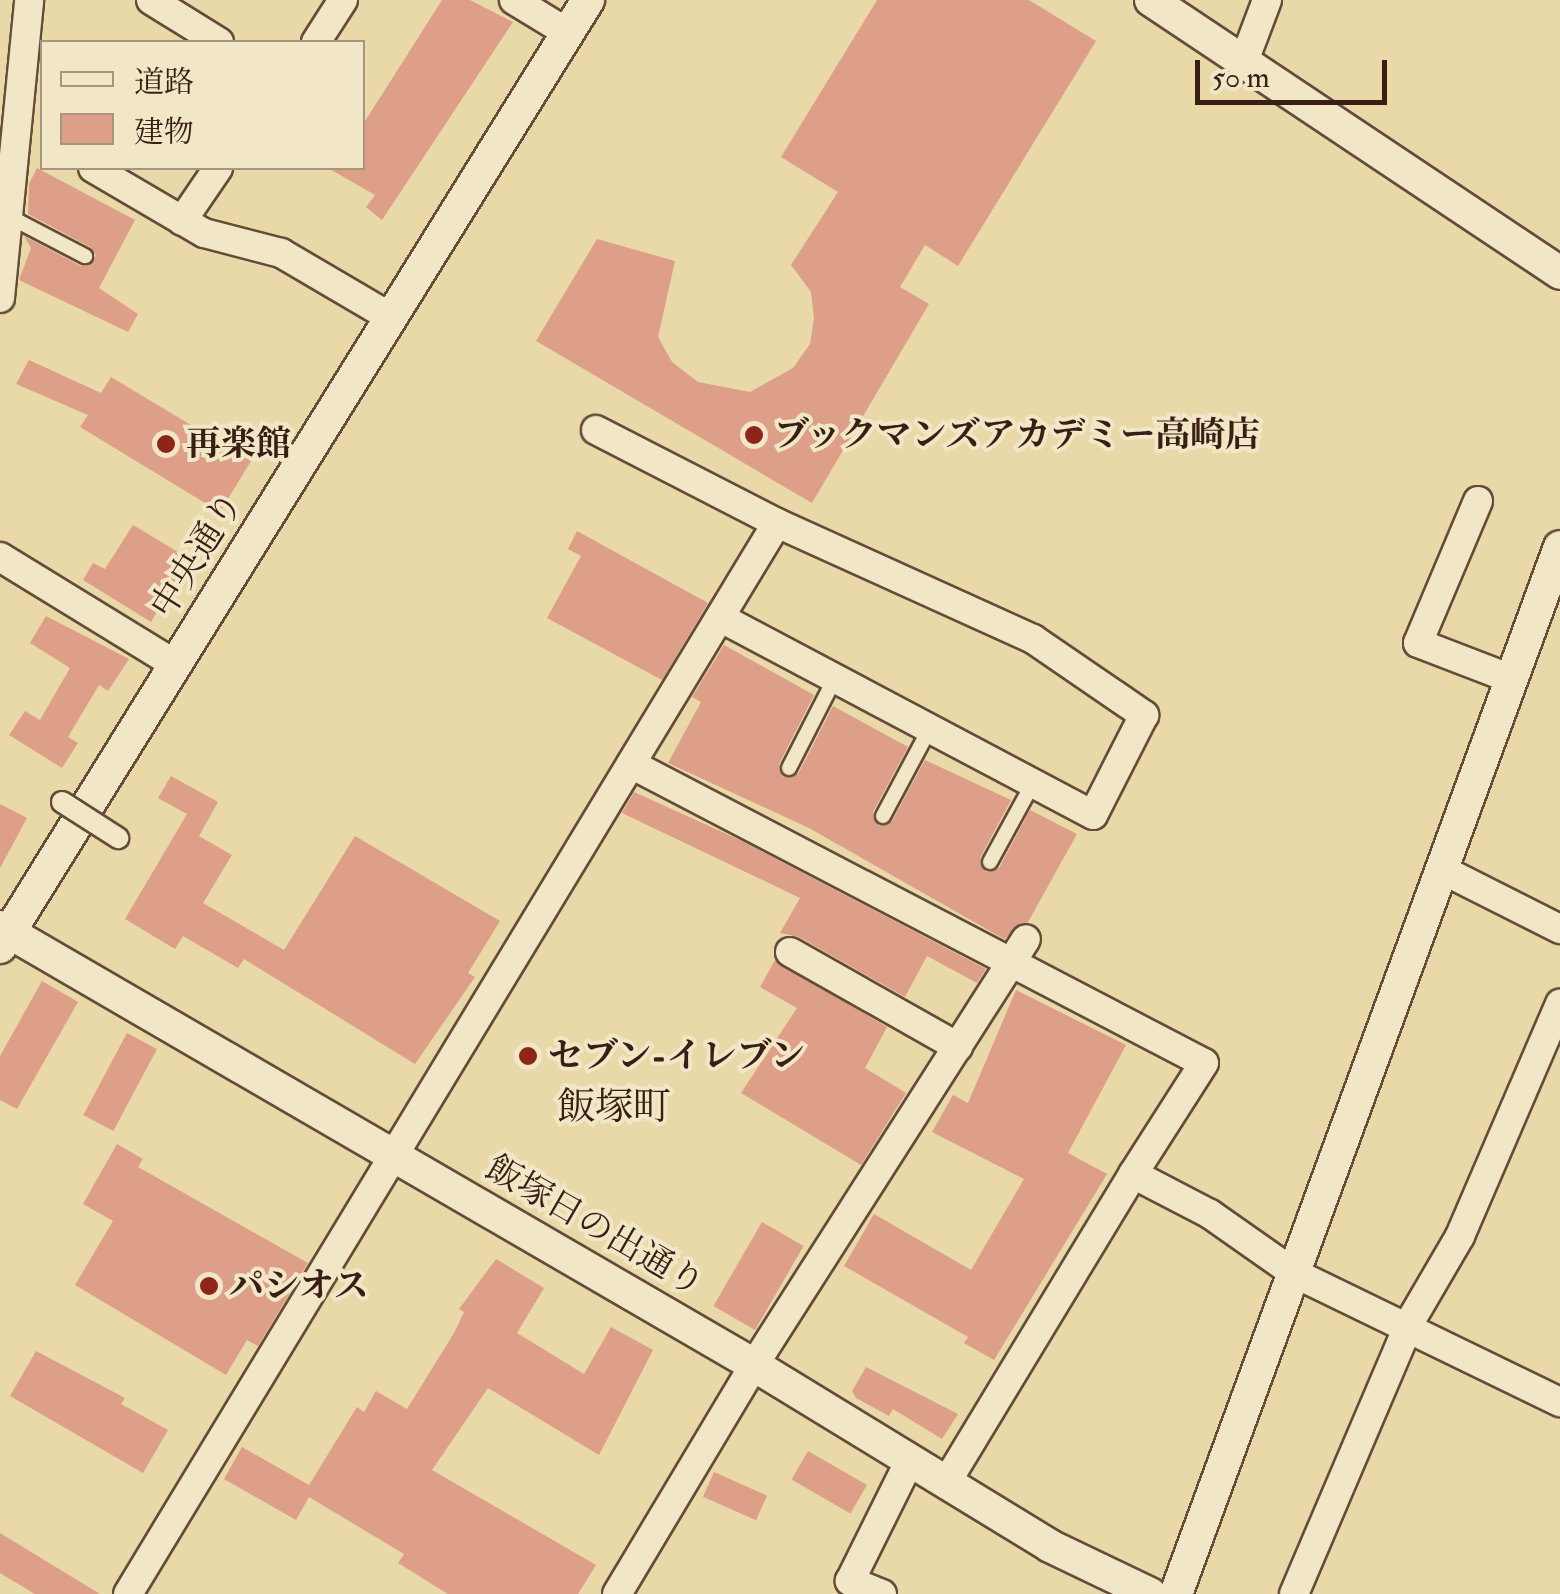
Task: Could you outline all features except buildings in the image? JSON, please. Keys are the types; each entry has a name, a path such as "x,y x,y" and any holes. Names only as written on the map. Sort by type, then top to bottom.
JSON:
{"street":[{"path":"0,298 8,216 8,118 29,0"},
{"path":"151,0 216,40"},
{"path":"317,40 343,0"},
{"path":"514,0 568,33"},
{"name":"中央通り","path":"3,935 176,665 588,0"},
{"path":"1150,0 1560,274"},
{"path":"1244,61 1267,0"},
{"path":"8,118 40,136"},
{"path":"96,170 204,233 281,253 392,318"},
{"path":"182,221 217,170"},
{"path":"596,430 777,523 1033,639 1144,714 1093,815 722,619"},
{"path":"1478,501 1418,643 1512,679"},
{"path":"128,1594 390,1154 722,619 777,523"},
{"path":"1176,1594 1560,547"},
{"path":"0,557 176,665"},
{"path":"631,764 1019,950 1204,1062 946,1483"},
{"path":"62,802 118,838"},
{"path":"1442,870 1560,929"},
{"name":"飯塚日の出通り","path":"3,935 754,1364 1050,1546 1150,1594"},
{"path":"617,1594 754,1364 1019,950"},
{"path":"790,952 958,1047"},
{"path":"1294,1594 1408,1327 1460,1236 1560,1004"},
{"path":"1133,1174 1210,1214 1294,1273 1560,1402"},
{"path":"866,1591 850,1581 910,1460"}],"lane":[{"path":"8,216 85,256"},
{"path":"789,768 835,678"},
{"path":"883,816 930,728"},
{"path":"990,862 1032,783"}],"place":[{"name":"ブックマンズアカデミー高崎店","path":"754,435"},
{"name":"再楽館","path":"166,444"},
{"name":"セブン-イレブン","path":"528,1056"},
{"name":"パシオス","path":"209,1286"}],"district":[{"name":"飯塚町","path":"614,1108"}]}
